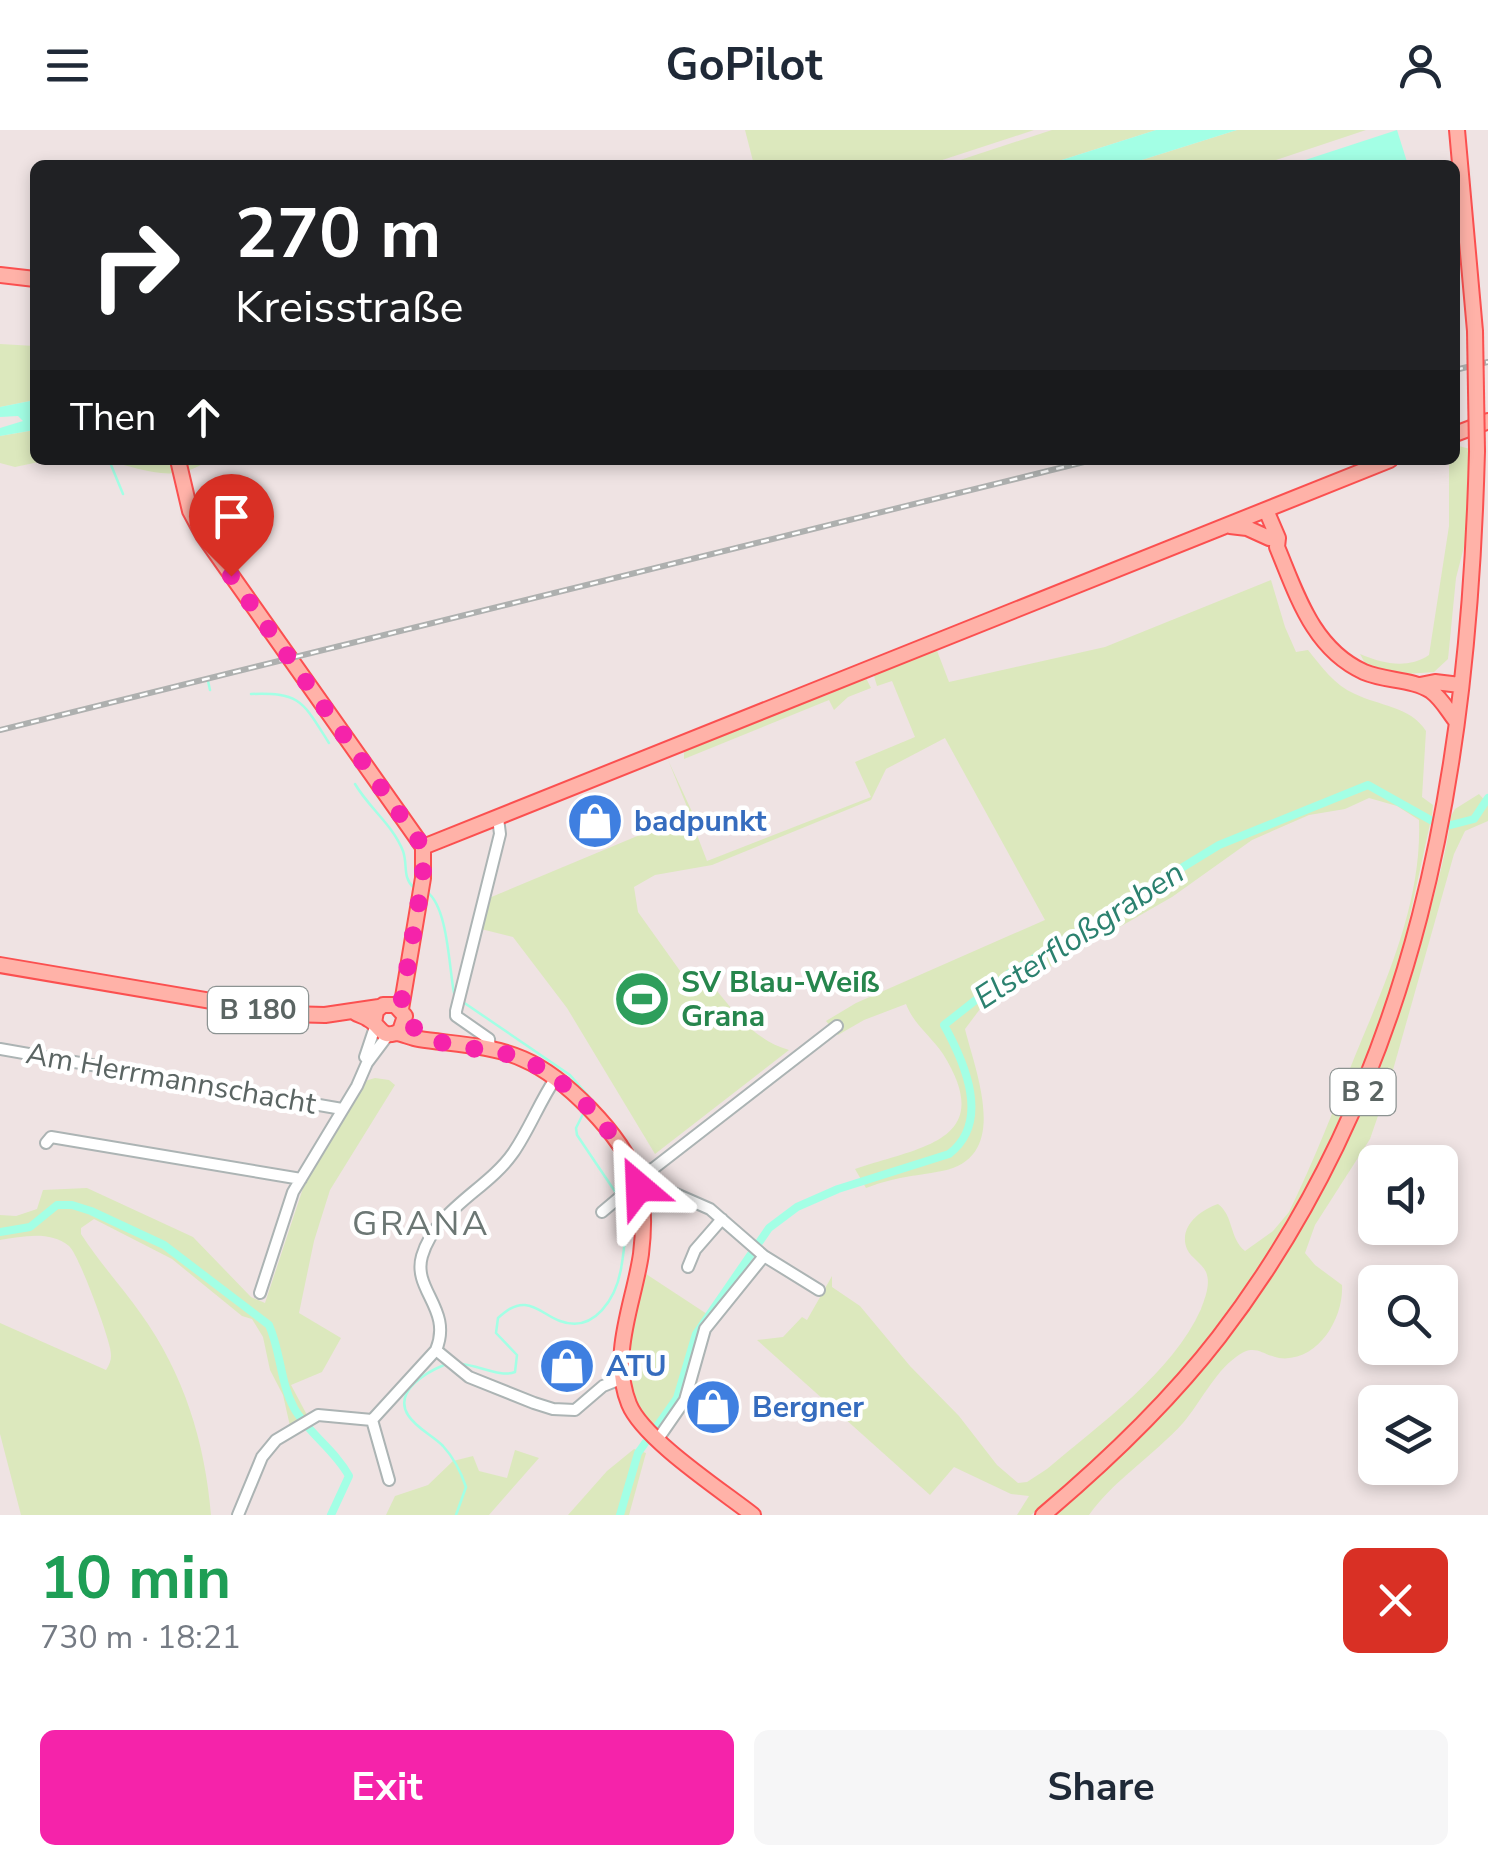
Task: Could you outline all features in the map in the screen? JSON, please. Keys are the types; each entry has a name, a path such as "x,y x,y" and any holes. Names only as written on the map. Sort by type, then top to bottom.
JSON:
{"main road":[{"name":"B 2","path":"1457,130 1460,160"},
{"name":"B 2","path":"1044,1515 1158,1408 1254,1290 1327,1169 1387,1031 1412,951 1447,786 1464,656 1474,534 1475,331 1460,164"},
{"path":"0,276 30,279"},
{"path":"423,847 1378,465"},
{"path":"180,466 190,511 202,535 423,847 421,893 403,987 383,1030"},
{"path":"1274,539 1290,501"},
{"path":"1262,512 1304,610 1334,652 1367,673 1460,690"},
{"path":"1229,526 1247,528 1274,539"},
{"path":"1429,686 1464,656"},
{"path":"1429,686 1456,721"},
{"name":"B 180","path":"0,965 277,1013 308,1016 393,1010"},
{"path":"383,1030 393,1010"},
{"path":"393,1010 428,1039"},
{"path":"354,1012 383,1030 490,1048 526,1060 581,1101 623,1149 638,1182 642,1245 624,1332 623,1378 632,1410 653,1435 753,1515"}],"street":[{"path":"490,1048 485,1034 456,1016 500,834 498,818"},
{"path":"602,1212 837,1026"},
{"name":"Am Herrmannschacht","path":"260,1294 292,1194 367,1062 367,1050 383,1030"},
{"name":"Am Herrmannschacht","path":"0,1050 342,1109"},
{"path":"372,1420 436,1350 442,1325 438,1308 422,1280 420,1266 428,1241 444,1219 511,1156 554,1079"},
{"path":"46,1143 51,1137 301,1179"},
{"path":"638,1182 710,1208 757,1250 819,1290"},
{"path":"688,1267 696,1250 722,1219"},
{"path":"653,1435 684,1400 706,1329 757,1250"},
{"path":"436,1350 469,1376 554,1410 574,1410 603,1386 623,1378"},
{"path":"238,1515 269,1447 307,1420 332,1416 372,1420"},
{"path":"372,1420 389,1480"}],"shaded area":[{"path":"745,130 1034,130 942,160 753,160"},
{"path":"1052,130 1156,130 1062,160 960,160"},
{"path":"1156,130 1237,130 1142,160 1062,160"},
{"path":"1237,130 1366,130 1276,160 1142,160"},
{"path":"1397,130 1406,160 1305,160"},
{"path":"0,344 30,346 30,401 0,407"},
{"path":"30,401 30,431 0,436 0,428 23,421 18,416 0,417 0,407"},
{"path":"30,431 30,464 15,467 0,463 0,436"},
{"path":"1460,446 1470,449 1470,508 1456,578 1448,659 1434,672 1407,674 1366,665 1360,654 1395,664 1429,655 1449,526 1449,465 1460,465"},
{"path":"123,465 200,465 184,472 145,471"},
{"path":"1271,580 1296,652 1308,650 1341,686 1403,711 1426,731 1422,797 1433,805 1432,815 1393,993 1375,1044 1311,1188 1240,1300 1202,1348 1110,1447 1031,1515 1017,1515 1029,1496 1011,1494 954,1467 930,1495 757,1340 783,1337 802,1317 807,1320 832,1276 832,1287 860,1306 959,1416 997,1465 1018,1483 1027,1482 1047,1469 1154,1376 1188,1332 1201,1309 1208,1281 1204,1269 1187,1249 1186,1234 1192,1220 1218,1204 1245,1251 1273,1231 1289,1212 1324,1135 1400,941 1415,881 1419,820 1397,806 1369,798 1345,809 1309,815 1252,840 1172,897 983,1005 965,1029 984,1111 977,1149 963,1163 942,1171 866,1188 855,1169 925,1146 944,1136 956,1123 961,1106 958,1083 943,1054 906,1004 838,1035 826,1021 856,1003 1045,920 945,738 886,769 871,800 712,865 655,875 634,887 638,912 693,989 709,981 754,1031 789,1050 655,1154 567,1008 513,937 481,929 489,898 690,814 668,760 694,816 692,822 707,861 871,797 855,762 915,737 892,681 877,686 877,671 936,648 949,682 1105,647"},
{"path":"866,678 871,688 848,697 834,710 829,700 684,759 689,748"},
{"path":"1479,794 1488,804 1488,821 1465,831 1454,854 1370,1139 1366,1145 1358,1145 1358,1158 1315,1225 1305,1253 1342,1285 1333,1324 1317,1346 1293,1358 1253,1350 1236,1357 1214,1379 1183,1423 1110,1490 1089,1515 1057,1515 1138,1435 1214,1350 1260,1290 1313,1206 1359,1116 1397,1021 1413,974 1455,809"},
{"path":"375,1078 395,1085 330,1190 314,1241 299,1313 341,1338 322,1372 291,1385 307,1415 290,1426 263,1337 252,1319 242,1316 172,1259 94,1219 81,1228 81,1234 156,1337 190,1410 204,1461 211,1515 21,1515 0,1434 0,1323 106,1370 111,1355 92,1294 69,1246 44,1236 0,1240 0,1215 16,1216 37,1209 43,1190 87,1188 193,1237 251,1297 265,1303 306,1179 365,1081"},
{"path":"643,1272 710,1316 683,1393 659,1430 636,1407 626,1362"},
{"path":"634,1449 646,1453 629,1515 568,1515 607,1471"},
{"path":"515,1450 539,1458 489,1515 386,1515 395,1496 428,1485 453,1461 473,1456 479,1471 507,1478"}],"waterway":[{"path":"111,465 123,494"},
{"path":"208,681 210,690"},
{"path":"251,694 281,695 299,702 329,743"},
{"path":"355,784 399,842 408,880 414,888"},
{"name":"Elsterfloßgraben","path":"620,1515 638,1453 677,1398 696,1334 769,1228 797,1207 838,1189 949,1154 962,1141 969,1126 970,1092 960,1057 944,1025 1010,973 1219,845 1368,785 1443,827 1474,819 1488,798"},
{"path":"427,892 443,924 457,996"},
{"path":"463,1002 570,1075 591,1099"},
{"path":"585,1110 576,1128 577,1135 616,1193"},
{"path":"461,1364 515,1372 517,1355 496,1333 498,1318 513,1307 530,1306 572,1324 593,1318 602,1310 618,1280 625,1243 620,1200"},
{"name":"Elsterfloßgraben","path":"0,1232 30,1227 57,1205 91,1211 164,1245 269,1325 294,1408 349,1476 331,1515"},
{"path":"444,1365 408,1390 405,1406 411,1420 443,1446 459,1471 466,1487 456,1515"}],"railway":[{"path":"1460,369 1488,362"},
{"path":"0,730 1072,465"}],"place":[{"name":"badpunkt","path":"595,821"},
{"name":"SV Blau-Weiß Grana","path":"642,999"},
{"name":"ATU","path":"567,1366"},
{"name":"Bergner","path":"713,1407"}],"district":[{"name":"GRANA","path":"421,1223"}],"route":[{"path":"231,576 423,847 423,878 401,1004 408,1024 428,1039 508,1054 542,1070 581,1101 618,1142 639,1187"}]}
